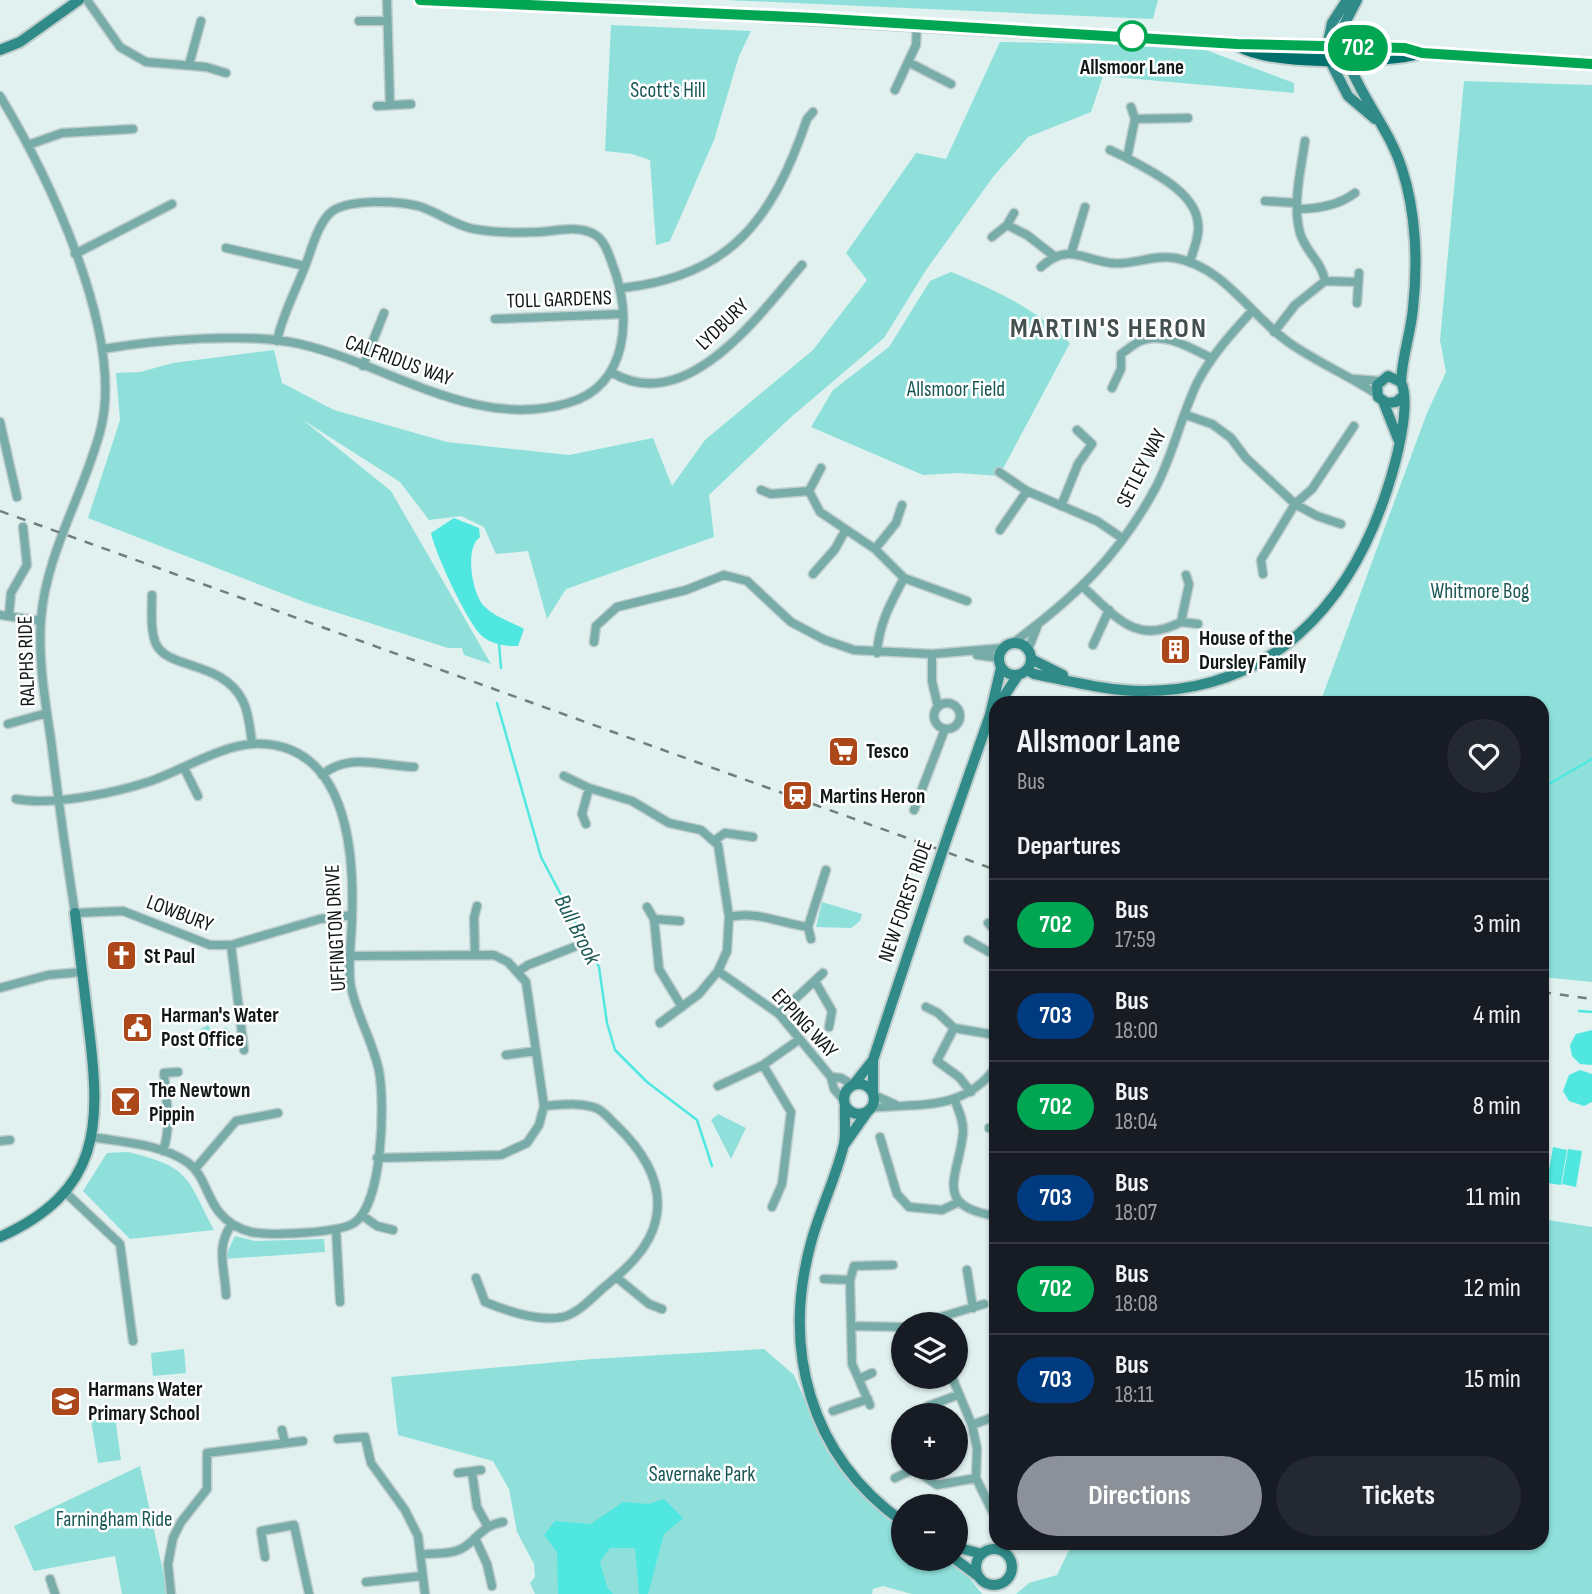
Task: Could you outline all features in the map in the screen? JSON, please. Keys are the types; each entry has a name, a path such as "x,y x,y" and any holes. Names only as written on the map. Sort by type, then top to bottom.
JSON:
{"main road":[{"path":"0,50 20,42 79,0"},
{"path":"420,0 917,24 1237,44 1328,53 1406,57 1422,53 1592,64"},
{"path":"1347,0 1332,23 1328,53 1348,96 1376,119"},
{"path":"1004,654 1074,681 1127,690 1185,688 1222,679 1280,649 1320,617 1343,587 1378,519 1399,449 1403,396 1402,362 1408,337 1415,278 1410,209 1399,160 1376,119 1346,53 1344,25 1357,0"},
{"path":"1399,449 1396,429 1380,398 1383,379 1408,337"},
{"path":"1383,379 1394,377 1401,382"},
{"path":"1380,398 1392,404 1403,396"},
{"path":"1004,654 1008,674 1026,664"},
{"name":"NEW FOREST RIDE","path":"996,696 1004,654"},
{"path":"1004,696 1026,664"},
{"name":"NEW FOREST RIDE","path":"891,1512 863,1488 830,1445 818,1420 803,1371 798,1320 801,1287 812,1239 844,1145 870,1110 873,1060 970,766 989,721"},
{"name":"RALPHS RIDE","path":"0,1237 30,1222 65,1192 81,1166 92,1137 96,1090 75,913"},
{"name":"NEW FOREST RIDE","path":"844,1145 846,1091 873,1060"},
{"path":"853,1085 867,1086 873,1094"},
{"path":"844,1103 858,1114 870,1110"},
{"path":"968,1550 982,1554"},
{"path":"984,1585 976,1564 982,1554 990,1550"},
{"path":"968,1571 984,1585 1003,1589 1011,1574 1012,1562 1002,1550"}],"street":[{"path":"87,0 120,47 146,62 189,65 226,73"},
{"path":"387,0 390,105"},
{"path":"359,21 386,22"},
{"path":"189,65 201,22"},
{"path":"895,90 910,63 916,45 917,24"},
{"path":"910,63 951,83"},
{"name":"RALPHS RIDE","path":"0,96 28,145 75,254 97,316 103,349 105,382 101,426 50,573 41,621 47,713 75,913"},
{"path":"377,106 411,104"},
{"path":"1127,158 1135,119 1131,107"},
{"path":"622,288 660,284 684,276 707,265 744,236 779,191 807,119 813,112"},
{"path":"1135,119 1188,118"},
{"path":"28,145 62,133 133,129"},
{"path":"1305,141 1297,206 1301,235 1323,268 1325,281"},
{"path":"1110,150 1181,191 1192,203 1199,223 1190,262"},
{"path":"1265,201 1317,209 1346,200 1355,193"},
{"name":"CALFRIDUS WAY","path":"103,349 171,340 277,341 299,344 428,392 514,408 546,409 572,402 590,392 611,372 621,354 624,314 622,288 605,246 596,234 583,229 513,233 471,229 421,206 357,203 335,208 321,225 277,341"},
{"path":"75,254 172,204"},
{"path":"1071,254 1085,207"},
{"path":"992,237 1007,225 1014,213"},
{"path":"1007,225 1054,256"},
{"path":"226,248 305,266"},
{"path":"1041,267 1054,256 1071,254 1114,264 1159,256 1190,262 1225,283 1274,332 1380,398"},
{"name":"LYDBURY","path":"611,372 624,381 657,384 692,372 727,348 803,265"},
{"path":"1274,332 1295,305 1325,281 1358,277 1357,303"},
{"name":"SETLEY WAY","path":"1004,654 1083,587 1111,557 1155,488 1197,384 1211,358 1252,312"},
{"path":"363,366 384,313"},
{"name":"TOLL GARDENS","path":"495,319 624,314"},
{"path":"1112,388 1121,369 1121,354 1139,341 1155,338 1182,343 1211,358"},
{"path":"1352,379 1383,379"},
{"path":"1186,415 1212,424 1231,438 1246,458 1295,504 1317,516 1341,524"},
{"path":"0,422 17,497"},
{"path":"1263,574 1261,560 1295,504 1312,489 1354,426"},
{"path":"1061,506 1078,464 1092,444 1077,430"},
{"path":"808,491 821,468"},
{"path":"999,472 1027,491 1097,521 1122,538"},
{"path":"761,489 771,494 808,491"},
{"path":"808,491 820,512 875,549 904,578 967,601"},
{"path":"1000,530 1027,491"},
{"path":"875,549 896,523 902,505"},
{"path":"23,527 27,565 11,593 4,615 41,621"},
{"path":"813,574 835,549 845,531"},
{"path":"594,642 596,626 617,607 686,590 724,575 747,581 791,622 825,640 877,653 1004,654"},
{"path":"1181,622 1189,584 1186,575"},
{"path":"877,653 878,632 884,615 904,578"},
{"path":"1083,587 1132,628 1144,632 1159,632 1181,622 1198,624"},
{"path":"152,595 156,645 164,654 212,670 235,688 245,704 252,743"},
{"path":"1093,645 1109,610"},
{"name":"SETLEY WAY","path":"1026,664 1038,625"},
{"path":"932,654 932,681 938,707 935,721 945,729"},
{"path":"938,707 951,704 960,713 957,725 945,729"},
{"path":"8,724 47,713"},
{"path":"914,810 945,729"},
{"name":"UFFINGTON DRIVE","path":"16,799 35,803 128,788 184,768 225,749 252,743 271,744 292,750 310,762 322,775 338,804 349,846 351,987 371,1041 383,1094 373,1196 363,1216"},
{"path":"322,775 331,767 347,761 414,767"},
{"path":"184,768 198,796"},
{"path":"564,776 589,788 632,801 660,819 701,830 715,840 720,852 729,916 727,951 718,971 699,993 660,1023"},
{"path":"586,824 582,814 589,788"},
{"path":"715,840 725,833 753,837"},
{"path":"811,939 808,927 826,870"},
{"path":"475,954 477,906"},
{"path":"647,907 654,919 659,969 682,1007"},
{"name":"LOWBURY","path":"75,913 123,911 151,920 210,946 231,945 320,919 352,915"},
{"path":"729,916 759,915 808,927"},
{"path":"654,919 680,921"},
{"path":"968,940 989,952"},
{"path":"231,945 244,1049"},
{"path":"519,971 574,947"},
{"path":"350,956 475,954 494,956 519,971 526,982 544,1106 539,1125 527,1143 501,1155 377,1158"},
{"name":"EPPING WAY","path":"718,971 779,1014 831,1077 834,1088 844,1103"},
{"path":"0,988 48,975 82,972"},
{"path":"779,1014 823,973"},
{"path":"816,982 832,1011 830,1027"},
{"path":"926,1007 938,1013 954,1028 989,1034"},
{"path":"954,1028 937,1061 959,1077 971,1092"},
{"path":"718,1086 763,1065 800,1039"},
{"path":"506,1055 536,1052"},
{"path":"763,1065 791,1112 782,1184 772,1207"},
{"path":"163,1151 167,1140 168,1109 164,1073 178,1072"},
{"path":"870,1110 896,1105 920,1107 955,1101 971,1092 989,1074"},
{"name":"EPPING WAY","path":"831,1077 841,1078 853,1085"},
{"path":"873,1094 896,1105"},
{"path":"955,1101 963,1132 952,1176 953,1188 960,1202 978,1213 989,1215"},
{"path":"476,1278 485,1302 523,1313 551,1317 572,1314 616,1278 645,1246 656,1220 657,1204 649,1167 636,1144 600,1109 583,1104 544,1106"},
{"path":"195,1169 236,1121 278,1113"},
{"path":"92,1137 163,1151 195,1169 218,1211 232,1224 253,1232 336,1229 353,1224 363,1216 377,1226 393,1230"},
{"path":"880,1137 897,1194 909,1207 942,1210 960,1202"},
{"path":"0,1141 10,1140"},
{"path":"65,1192 120,1244 133,1342"},
{"path":"226,1295 222,1237 232,1224"},
{"path":"336,1229 340,1302"},
{"path":"833,1411 869,1402 852,1364 850,1280 854,1266 893,1265"},
{"path":"967,1270 973,1308"},
{"path":"616,1278 649,1304 662,1308"},
{"path":"824,1279 850,1280"},
{"path":"962,1312 984,1304"},
{"path":"851,1326 891,1327"},
{"path":"859,1379 872,1373"},
{"path":"956,1389 972,1424 977,1448 976,1478 989,1505"},
{"path":"936,1403 958,1395"},
{"path":"972,1424 989,1418"},
{"path":"282,1430 285,1443"},
{"path":"338,1439 365,1437 371,1463 405,1510 418,1536 425,1594"},
{"path":"171,1594 168,1564 173,1538 181,1522 207,1489 207,1453 303,1441"},
{"path":"458,1473 476,1471 477,1507 487,1525"},
{"path":"968,1479 976,1478"},
{"path":"930,1480 937,1485 965,1480"},
{"path":"295,1513 294,1525 309,1594"},
{"path":"421,1554 452,1553 475,1538 487,1525 503,1522"},
{"path":"265,1558 256,1532 294,1525"},
{"path":"475,1538 487,1564 492,1586"},
{"path":"366,1582 422,1576"},
{"path":"50,1579 55,1594"}],"green space":[{"path":"727,0 1158,0 1153,19"},
{"name":"Scott's Hill","path":"611,25 751,31 739,56 714,140 670,241 656,245 650,160 632,154 605,151"},
{"path":"1000,42 1195,46 1294,83 1294,93 1103,76 1091,112 1028,137 993,177 926,270 884,338 790,418 709,495 714,537 566,589 547,619 528,551 496,554 484,527 461,516 429,520 400,482 303,420 391,491 491,664 464,655 462,648 448,648 307,603 88,518 120,420 116,373 140,372 173,363 274,350 282,383 334,410 447,442 569,455 653,438 672,486 705,440 813,350 867,280 846,253 916,153 946,159"},
{"name":"Whitmore Bog","path":"1464,81 1592,85 1592,982 1549,978 1549,696 1323,696 1427,413 1446,372 1440,340"},
{"name":"Allsmoor Field","path":"951,272 1029,310 1070,343 999,476 959,473 923,475 811,427 833,390 889,347 930,281"},
{"path":"822,902 862,914 860,921 851,928 816,927"},
{"path":"208,1025 214,1034 226,1027 232,1036 209,1050 199,1030"},
{"path":"718,1114 746,1128 731,1159 711,1120"},
{"path":"128,1152 164,1163 184,1176 214,1230 130,1239 83,1191 107,1153"},
{"path":"1549,1220 1592,1227 1592,1594 1016,1594 1029,1583 1057,1575 1069,1550 1549,1550"},
{"path":"235,1236 255,1241 324,1239 325,1252 224,1259"},
{"path":"184,1349 186,1373 153,1376 151,1353"},
{"name":"Savernake Park","path":"764,1349 794,1375 827,1451 891,1519 891,1571 962,1571 982,1594 912,1594 883,1586 873,1589 872,1594 535,1594 530,1583 535,1577 534,1564 517,1532 509,1489 493,1461 398,1435 391,1377 592,1359"},
{"path":"115,1417 121,1460 98,1463 91,1420"},
{"name":"Farningham Ride","path":"140,1466 168,1594 122,1594 115,1556 34,1571 14,1526"}],"shaded area":[{"path":"454,518 479,528 480,537 472,551 471,561 476,593 489,611 524,629 518,646 499,644 482,636 452,587 431,533"},
{"path":"1592,1030 1592,1065 1580,1064 1572,1056 1570,1045 1576,1034"},
{"path":"1580,1070 1592,1074 1592,1102 1584,1106 1569,1101 1563,1091 1569,1075"},
{"path":"1553,1147 1567,1150 1561,1185 1549,1183"},
{"path":"1568,1149 1582,1151 1576,1187 1562,1184"},
{"path":"664,1499 683,1518 664,1534 648,1594 639,1594 635,1548 610,1548 600,1562 607,1587 613,1594 558,1594 557,1552 544,1535 555,1521 591,1524 623,1502 649,1504"}],"waterway":[{"name":"Bull Brook","path":"499,644 501,668"},
{"name":"Bull Brook","path":"497,703 541,857 599,967 607,1023 615,1050 647,1082 697,1120 712,1166"},
{"path":"1549,784 1592,759"},
{"path":"1579,1011 1592,1012"}],"railway":[{"path":"0,511 989,867"},
{"path":"1549,993 1592,999"}],"bus line":[{"name":"702","path":"420,0 814,18 1237,44 1405,48 1422,53 1592,64"}],"place":[{"name":"Allsmoor Lane","path":"1132,36"},
{"name":"House of the Dursley Family","path":"1176,650"},
{"name":"Tesco","path":"843,751"},
{"name":"Martins Heron","path":"797,796"},
{"name":"St Paul","path":"121,956"},
{"name":"Harman's Water Post Office","path":"138,1027"},
{"name":"The Newtown Pippin","path":"126,1102"},
{"name":"Harmans Water Primary School","path":"65,1401"}],"district":[{"name":"MARTIN'S HERON","path":"1109,327"}]}
